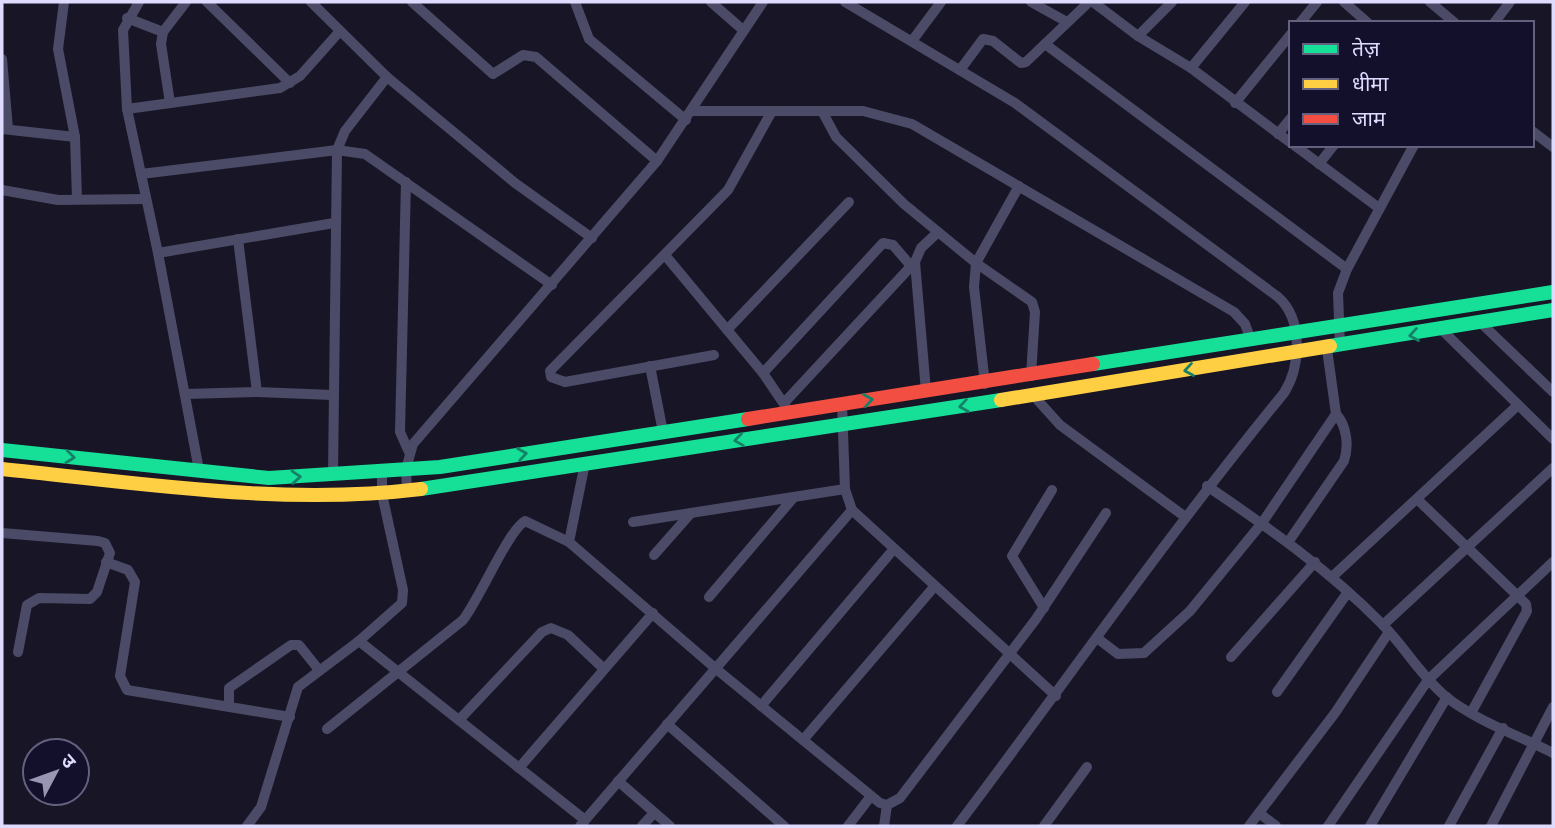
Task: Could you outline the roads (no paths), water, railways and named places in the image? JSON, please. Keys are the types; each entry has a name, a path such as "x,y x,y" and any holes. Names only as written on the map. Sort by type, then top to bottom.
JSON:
{"main road":[{"path":"2,450 269,478 440,467 663,432 787,408 842,404 985,384 1553,292"},
{"path":"2,469 198,489 363,496 843,425 1482,324 1553,310"},
{"path":"198,489 199,470"}],"street":[{"path":"64,2 58,50 75,137 77,200"},
{"path":"139,2 127,18 123,30 123,75 127,109 158,253 199,470"},
{"path":"170,103 161,44 163,32 186,2"},
{"path":"207,2 290,83"},
{"path":"412,2 493,74 523,55 536,57 657,161"},
{"path":"575,2 589,39 689,116 772,111 863,111 912,124 1234,312 1241,318 1251,340"},
{"path":"711,2 743,30"},
{"path":"407,491 406,469 409,452 657,161 763,2"},
{"path":"845,2 1015,103 1278,297 1289,309 1296,333 1293,376 1284,393 1184,516 1056,696 957,826"},
{"path":"912,41 941,2"},
{"path":"1031,2 1067,22"},
{"path":"960,70 983,39 993,41 1021,62 1031,59 1091,2 1138,36 1191,68 1289,142"},
{"path":"1138,36 1172,2"},
{"path":"1191,68 1245,2"},
{"path":"1302,21 1317,2"},
{"path":"1430,2 1453,21"},
{"path":"1496,21 1510,2"},
{"path":"317,4 387,77 515,183 592,237"},
{"path":"1351,4 1366,21"},
{"path":"127,18 163,32"},
{"path":"127,109 280,88 290,83 340,31"},
{"path":"1236,103 1289,37"},
{"path":"1045,44 1347,269"},
{"path":"2,59 5,129 75,137"},
{"path":"333,474 337,150 345,131 387,77"},
{"path":"714,355 565,382 551,377 550,371 736,179 772,111"},
{"path":"822,111 835,136 904,204 976,263 1032,302 1035,312 1031,376"},
{"path":"1278,134 1289,120"},
{"path":"1534,133 1553,147"},
{"path":"1296,147 1379,208"},
{"path":"1319,164 1332,147"},
{"path":"1289,541 1346,453 1344,425 1336,414 1333,348 1338,326 1338,293 1347,269 1413,147"},
{"path":"141,174 337,150 365,155 552,285"},
{"path":"406,182 400,432 409,452"},
{"path":"985,384 974,288 976,263 1019,186"},
{"path":"2,190 58,200 146,199"},
{"path":"727,330 849,202"},
{"path":"158,253 334,223"},
{"path":"665,255 762,373 787,408 913,264 921,248 938,232"},
{"path":"238,239 257,391"},
{"path":"762,373 878,246 888,242 913,264 926,391"},
{"path":"1482,324 1553,392"},
{"path":"1442,330 1553,439"},
{"path":"650,366 663,432"},
{"path":"186,394 257,391 333,395"},
{"path":"1034,395 1060,425 1184,516"},
{"path":"842,404 845,489 852,510 1056,696"},
{"path":"1332,577 1518,405"},
{"path":"1097,638 1118,654 1144,653 1190,611 1262,523 1336,414"},
{"path":"569,542 585,463"},
{"path":"1250,826 1335,713 1386,628 1553,468"},
{"path":"247,826 261,807 298,687 359,641 402,603 403,590 382,494 382,471"},
{"path":"1207,486 1289,541 1315,562 1386,628 1428,680 1447,697 1471,713 1553,753"},
{"path":"633,522 845,489"},
{"path":"1044,608 1012,556 1052,490"},
{"path":"709,597 794,497"},
{"path":"1417,499 1526,604 1527,611 1471,713"},
{"path":"359,641 519,768 583,823 852,510"},
{"path":"654,555 692,513"},
{"path":"887,805 900,798 1010,655 1106,513"},
{"path":"327,729 463,620 478,601 519,524 526,521 569,542 715,668 871,796 887,805"},
{"path":"2,533 98,541 108,547 97,592 90,599 39,598 27,604 18,652"},
{"path":"761,706 893,550"},
{"path":"106,562 128,570 135,582 120,676 122,684 136,693 290,717"},
{"path":"1231,657 1315,562"},
{"path":"1328,826 1428,680 1553,562"},
{"path":"803,740 934,587"},
{"path":"1277,692 1348,592"},
{"path":"519,768 653,613"},
{"path":"458,720 542,632 551,628 568,635 603,668"},
{"path":"229,707 229,688 291,645 299,645 319,670"},
{"path":"1370,826 1447,697"},
{"path":"1491,826 1553,707"},
{"path":"667,724 784,826"},
{"path":"1449,826 1503,728"},
{"path":"1045,826 1087,767"},
{"path":"618,781 670,826"},
{"path":"848,826 871,796"},
{"path":"884,826 887,805"},
{"path":"642,826 654,813"},
{"path":"1259,813 1276,826"}]}
